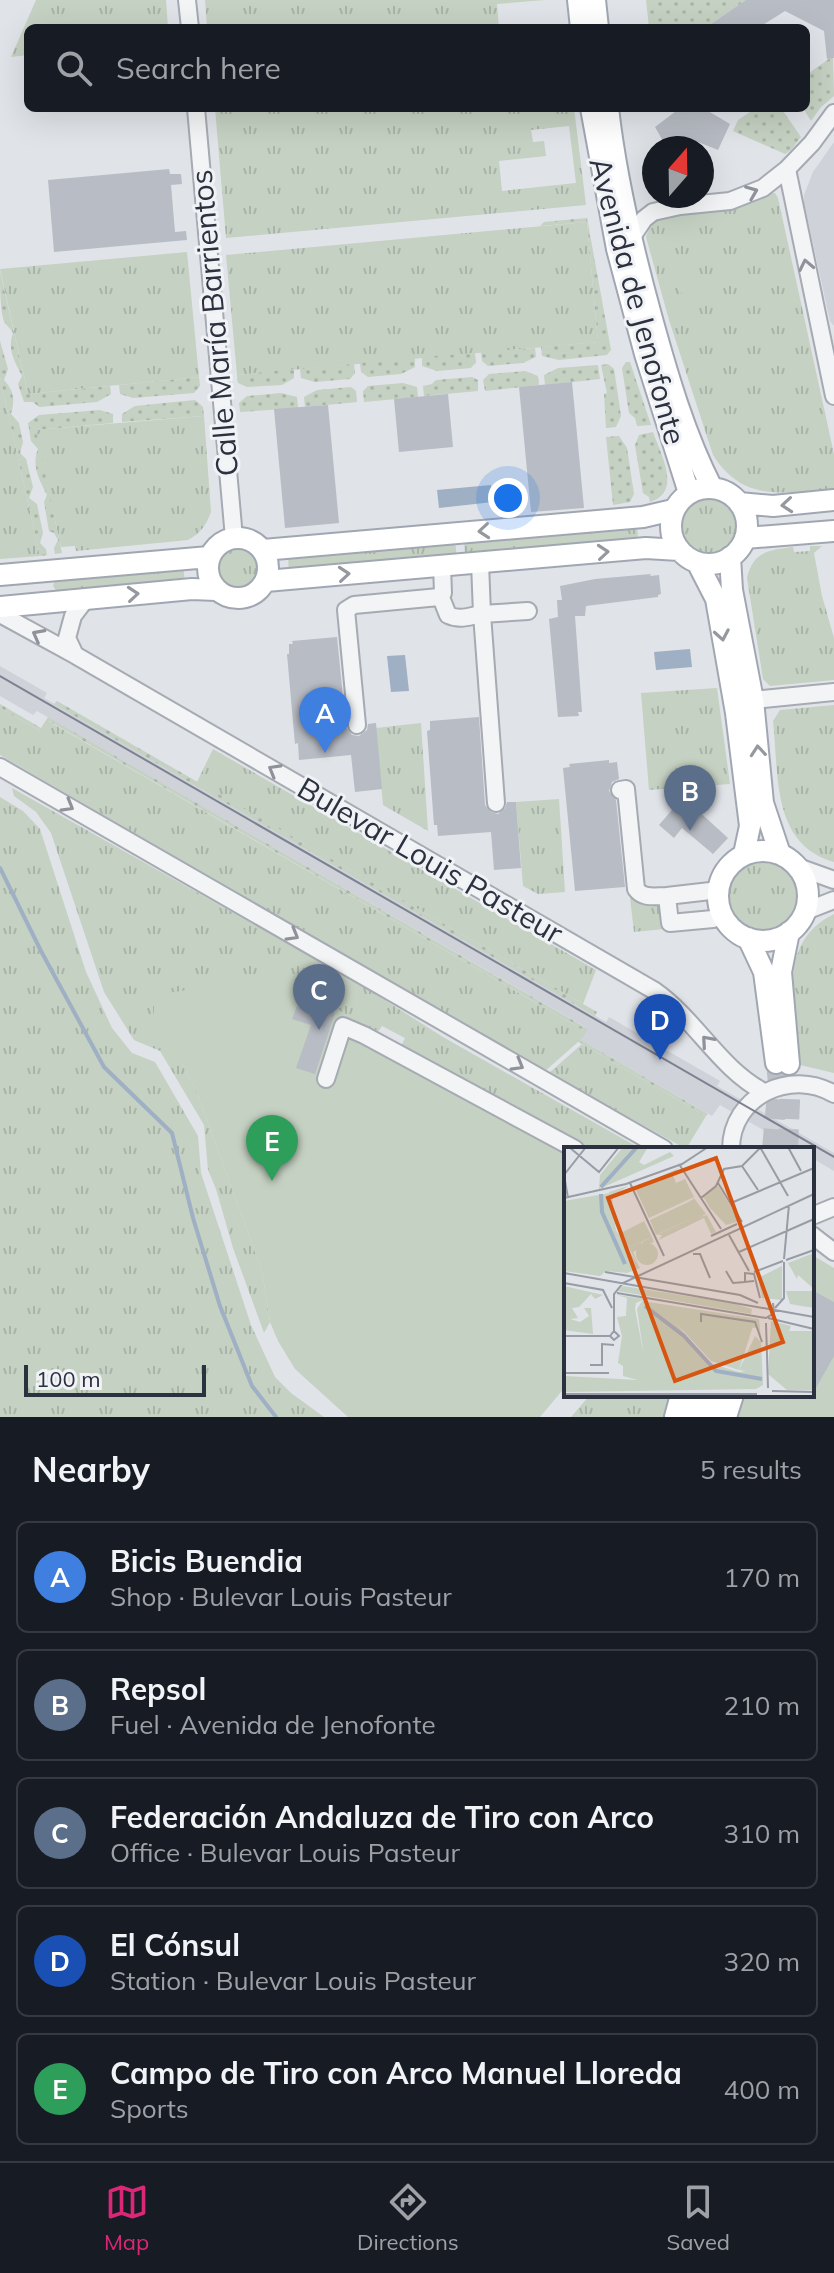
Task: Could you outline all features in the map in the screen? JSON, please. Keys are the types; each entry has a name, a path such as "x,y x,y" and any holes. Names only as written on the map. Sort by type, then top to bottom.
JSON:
{"main road":[{"path":"578,0 581,24"},
{"path":"595,0 598,24"},
{"name":"Avenida de Jenofonte","path":"592,112 617,249 645,354 689,493"},
{"name":"Avenida de Jenofonte","path":"608,112 611,139 632,237 670,383 701,467 712,488"},
{"path":"697,562 715,563 730,557 741,547 745,538 747,524 739,503 727,492 712,488 689,493 679,500 673,510 673,538 679,550 697,562 716,599 736,713 750,826 744,854"},
{"path":"739,503 773,506 834,500"},
{"path":"263,550 643,517 673,510"},
{"path":"745,538 834,531"},
{"path":"266,581 268,567 263,550 248,539 234,538 216,547 209,557 209,580 216,590 227,597 239,599 251,595 266,581 646,548 679,550"},
{"path":"0,575 209,557"},
{"path":"730,557 732,590 753,700 763,803 780,854"},
{"path":"0,607 192,589 216,590"},
{"path":"762,850 780,854 798,867 806,881 806,911 789,932 769,940 748,938 732,929 722,915 720,880 730,865 744,854 762,850"},
{"path":"748,938 764,972 782,1064 781,972 789,932"},
{"path":"675,1417 680,1397"},
{"path":"693,1417 700,1397"},
{"path":"709,1417 716,1397"},
{"path":"726,1417 732,1397"}],"street":[{"path":"187,0 190,24"},
{"name":"Calle María Barrientos","path":"196,112 234,538"},
{"path":"632,237 653,212 730,201 763,188 812,143 834,113"},
{"path":"787,169 828,340 834,396"},
{"path":"480,563 482,614 492,663 496,803"},
{"path":"357,725 346,610 354,605 440,595 443,593 442,566"},
{"path":"440,595 448,615 455,618 528,611"},
{"path":"75,655 67,638 73,616 86,599"},
{"name":"Bulevar Louis Pasteur","path":"0,614 655,991 676,1005 739,1077 764,1092"},
{"path":"753,700 834,692"},
{"path":"0,767 661,1147"},
{"path":"620,790 626,789 636,889 640,894 648,897 719,890"},
{"path":"798,867 834,880"},
{"path":"667,896 670,923 713,919 722,915"},
{"path":"806,911 834,900"},
{"path":"326,1079 343,1026 571,1147"},
{"path":"731,1147 742,1112 764,1092 783,1085 804,1083 834,1094"},
{"path":"814,1215 834,1207"},
{"path":"814,1237 834,1252"}],"shaded area":[{"path":"834,142 834,326 830,321 804,195 813,172"},
{"path":"0,666 47,693 44,698 606,1022 609,1017 720,1081 717,1086 834,1153 834,1171 814,1159 814,1147 793,1147 720,1105 712,1116 581,1040 587,1028 37,711 33,715 0,696"}],"green space":[{"path":"36,0 166,0 168,24 25,24"},
{"path":"205,0 545,0 497,4 499,24 207,24"},
{"path":"646,0 746,0 711,24 649,24"},
{"path":"24,27 24,55 11,57"},
{"path":"833,56 834,96 811,121 805,112 810,112 810,72"},
{"path":"215,112 574,112 586,205 226,238","holes":["569,126 576,183 502,191 499,161 546,156 544,141 533,142 531,130"]},
{"path":"750,112 784,112 801,137 785,154 733,131 738,120"},
{"path":"775,193 778,198 834,454 834,489 767,492 752,488 725,471 713,455 646,237 652,221 668,216 726,210"},
{"path":"587,218 611,350 607,355 559,360 542,356 541,347 598,342 587,222 540,226 544,222"},
{"path":"587,222 598,342 237,375 226,255"},
{"path":"187,252 199,377 28,394 0,269"},
{"path":"688,262 708,297 689,307 670,272"},
{"path":"0,271 28,394 110,386 111,394 97,402 39,407 33,402 24,402 18,384 22,376 11,350 13,333 2,313"},
{"path":"0,341 8,369 4,380 13,396 11,414 19,423 23,442 20,453 26,459 33,487 29,498 37,504 43,533 40,543 47,555 40,556 0,377"},
{"path":"535,348 536,357 523,363 488,366 482,361 481,352"},
{"path":"475,353 476,362 471,368 437,371 422,366 422,357"},
{"path":"415,358 415,367 401,374 368,377 361,372 360,363"},
{"path":"630,362 651,425 637,426 635,418 629,413 622,368"},
{"path":"354,364 355,373 350,379 315,382 301,378 300,369"},
{"path":"608,364 614,369 621,416 616,427 606,428 604,394 607,393 601,365"},
{"path":"598,365 600,379 545,385 544,375 558,368"},
{"path":"294,369 294,378 282,385 247,387 238,383 237,375"},
{"path":"525,371 538,376 539,385 485,391 483,380 489,374"},
{"path":"0,377 40,556 0,559"},
{"path":"199,377 200,386 194,393 133,398 120,394 119,385"},
{"path":"472,377 478,380 478,391 424,396 423,386 436,380"},
{"path":"403,383 417,387 418,397 364,402 363,391 368,386"},
{"path":"351,387 356,391 357,402 305,407 304,397 317,390"},
{"path":"281,393 297,397 298,408 240,412 239,403 247,396"},
{"path":"195,400 203,407 204,416 122,422 122,414 135,406"},
{"path":"100,410 113,414 113,423 36,430 62,553 55,554 58,540 49,531 44,502 47,495 37,473 35,461 38,449 31,441 28,423 39,415"},
{"path":"204,416 211,512 200,531 188,540 76,551 75,546 61,547 35,430"},
{"path":"653,432 664,461 667,481 660,497 650,502 643,493 635,445 639,435"},
{"path":"619,436 627,448 634,494 630,502 613,505 606,437"},
{"path":"708,495 726,501 734,509 740,527 734,545 726,553 708,559 690,553 682,545 676,527 682,509 690,501"},
{"path":"637,525 638,542 465,557 464,540"},
{"path":"455,541 457,558 289,573 288,556"},
{"path":"810,546 822,546 814,553 834,638 834,680 770,686 763,679 747,578 753,563 763,554 793,547 794,552 810,551"},
{"path":"236,547 252,554 259,570 252,586 236,593 220,586 213,570 220,554"},
{"path":"183,565 185,583 57,592 53,586 56,578"},
{"path":"717,688 730,784 649,790 641,693"},
{"path":"57,701 597,1012 595,1016 54,704"},
{"path":"0,704 41,728 48,717 588,1029 581,1040 708,1114 706,1116 577,1041 583,1030 49,721 42,732 0,708"},
{"path":"834,705 834,862 814,853 799,840 789,823 778,784 773,721 780,710"},
{"path":"0,708 42,732 48,721 583,1030 578,1042 545,1071 0,755"},
{"path":"421,723 428,831 383,805 376,728"},
{"path":"213,749 596,970 583,1004 197,782"},
{"path":"12,788 353,980 443,1037 637,1147 579,1147 399,1050 405,1038 382,1026 378,1032 277,977 181,1062 196,1090 262,1271 270,1322 264,1333 208,1170 204,1125 160,1051 134,1040 104,992 51,833 36,812 14,796"},
{"path":"0,797 23,811 40,829 86,972 112,1028 132,1053 155,1062 198,1136 201,1173 251,1325 275,1377 324,1417 0,1417"},
{"path":"559,799 565,892 538,894 523,886 516,802"},
{"path":"756,858 770,858 784,864 794,874 800,895 794,916 784,926 770,932 756,932 742,926 732,916 726,902 726,888 732,874 742,864"},
{"path":"629,889 660,900 664,929 634,932"},
{"path":"834,914 834,1073 800,1065 793,980 803,942 815,927"},
{"path":"277,976 368,1026 362,1043 564,1152 564,1388 540,1417 348,1417 295,1369 270,1322 262,1271 196,1090 153,1022 155,995"},
{"path":"582,1044 706,1116 687,1147 682,1147 549,1073"},
{"path":"814,1256 834,1268 834,1417 733,1417 740,1397 814,1397"},
{"path":"588,1397 672,1397 668,1417 571,1417"}],"water":[{"path":"491,485 493,502 439,508 437,490"},
{"path":"690,649 692,667 656,670 654,652"},
{"path":"405,655 409,691 391,692 387,656"}],"building":[{"path":"746,0 834,0 834,58 827,59 824,31 785,11 764,24 711,24"},
{"path":"675,112 710,112 730,124 718,150 714,148 714,136 660,136 655,127"},
{"path":"169,169 170,174 181,174 182,184 171,185 175,232 186,231 187,240 54,252 48,180"},
{"path":"572,382 584,508 531,512 519,387"},
{"path":"448,394 453,447 399,452 394,399"},
{"path":"328,405 339,523 285,528 274,409"},
{"path":"659,575 661,594 658,597 586,606 585,616 575,616 582,712 578,712 579,716 558,717 549,619 558,617 557,600 562,600 560,586"},
{"path":"337,637 346,727 352,735 359,736 367,730 368,724 376,723 382,789 355,792 351,755 299,760 287,654 289,644 293,644 292,641"},
{"path":"479,717 485,805 498,814 507,802 516,802 521,868 494,870 491,832 438,836 437,825 434,825 427,731 430,730 430,721"},
{"path":"609,760 609,763 617,762 619,779 612,782 609,791 616,800 625,887 575,891 563,768 570,767 569,764"},
{"path":"683,797 728,838 713,854 682,828 674,838 659,825"},
{"path":"309,1004 335,1013 315,1074 296,1068 311,1025 292,1019 297,1006 307,1009"},
{"path":"814,1291 834,1302 834,1356 814,1391"}],"waterway":[{"path":"0,868 104,1067 172,1133 193,1218 220,1306 252,1386 276,1417"}],"tunnel":[{"path":"772,1147 778,1083 776,1063"},
{"path":"788,1147 791,1077"}],"tram line":[{"path":"0,676 834,1157"}],"place":[{"name":"Bicis Buendia","path":"325,753"},
{"name":"Repsol","path":"690,831"},
{"name":"Federación Andaluza de Tiro con Arco","path":"319,1030"},
{"name":"El Cónsul","path":"660,1060"},
{"name":"Campo de Tiro con Arco Manuel Lloreda","path":"272,1181"}]}
